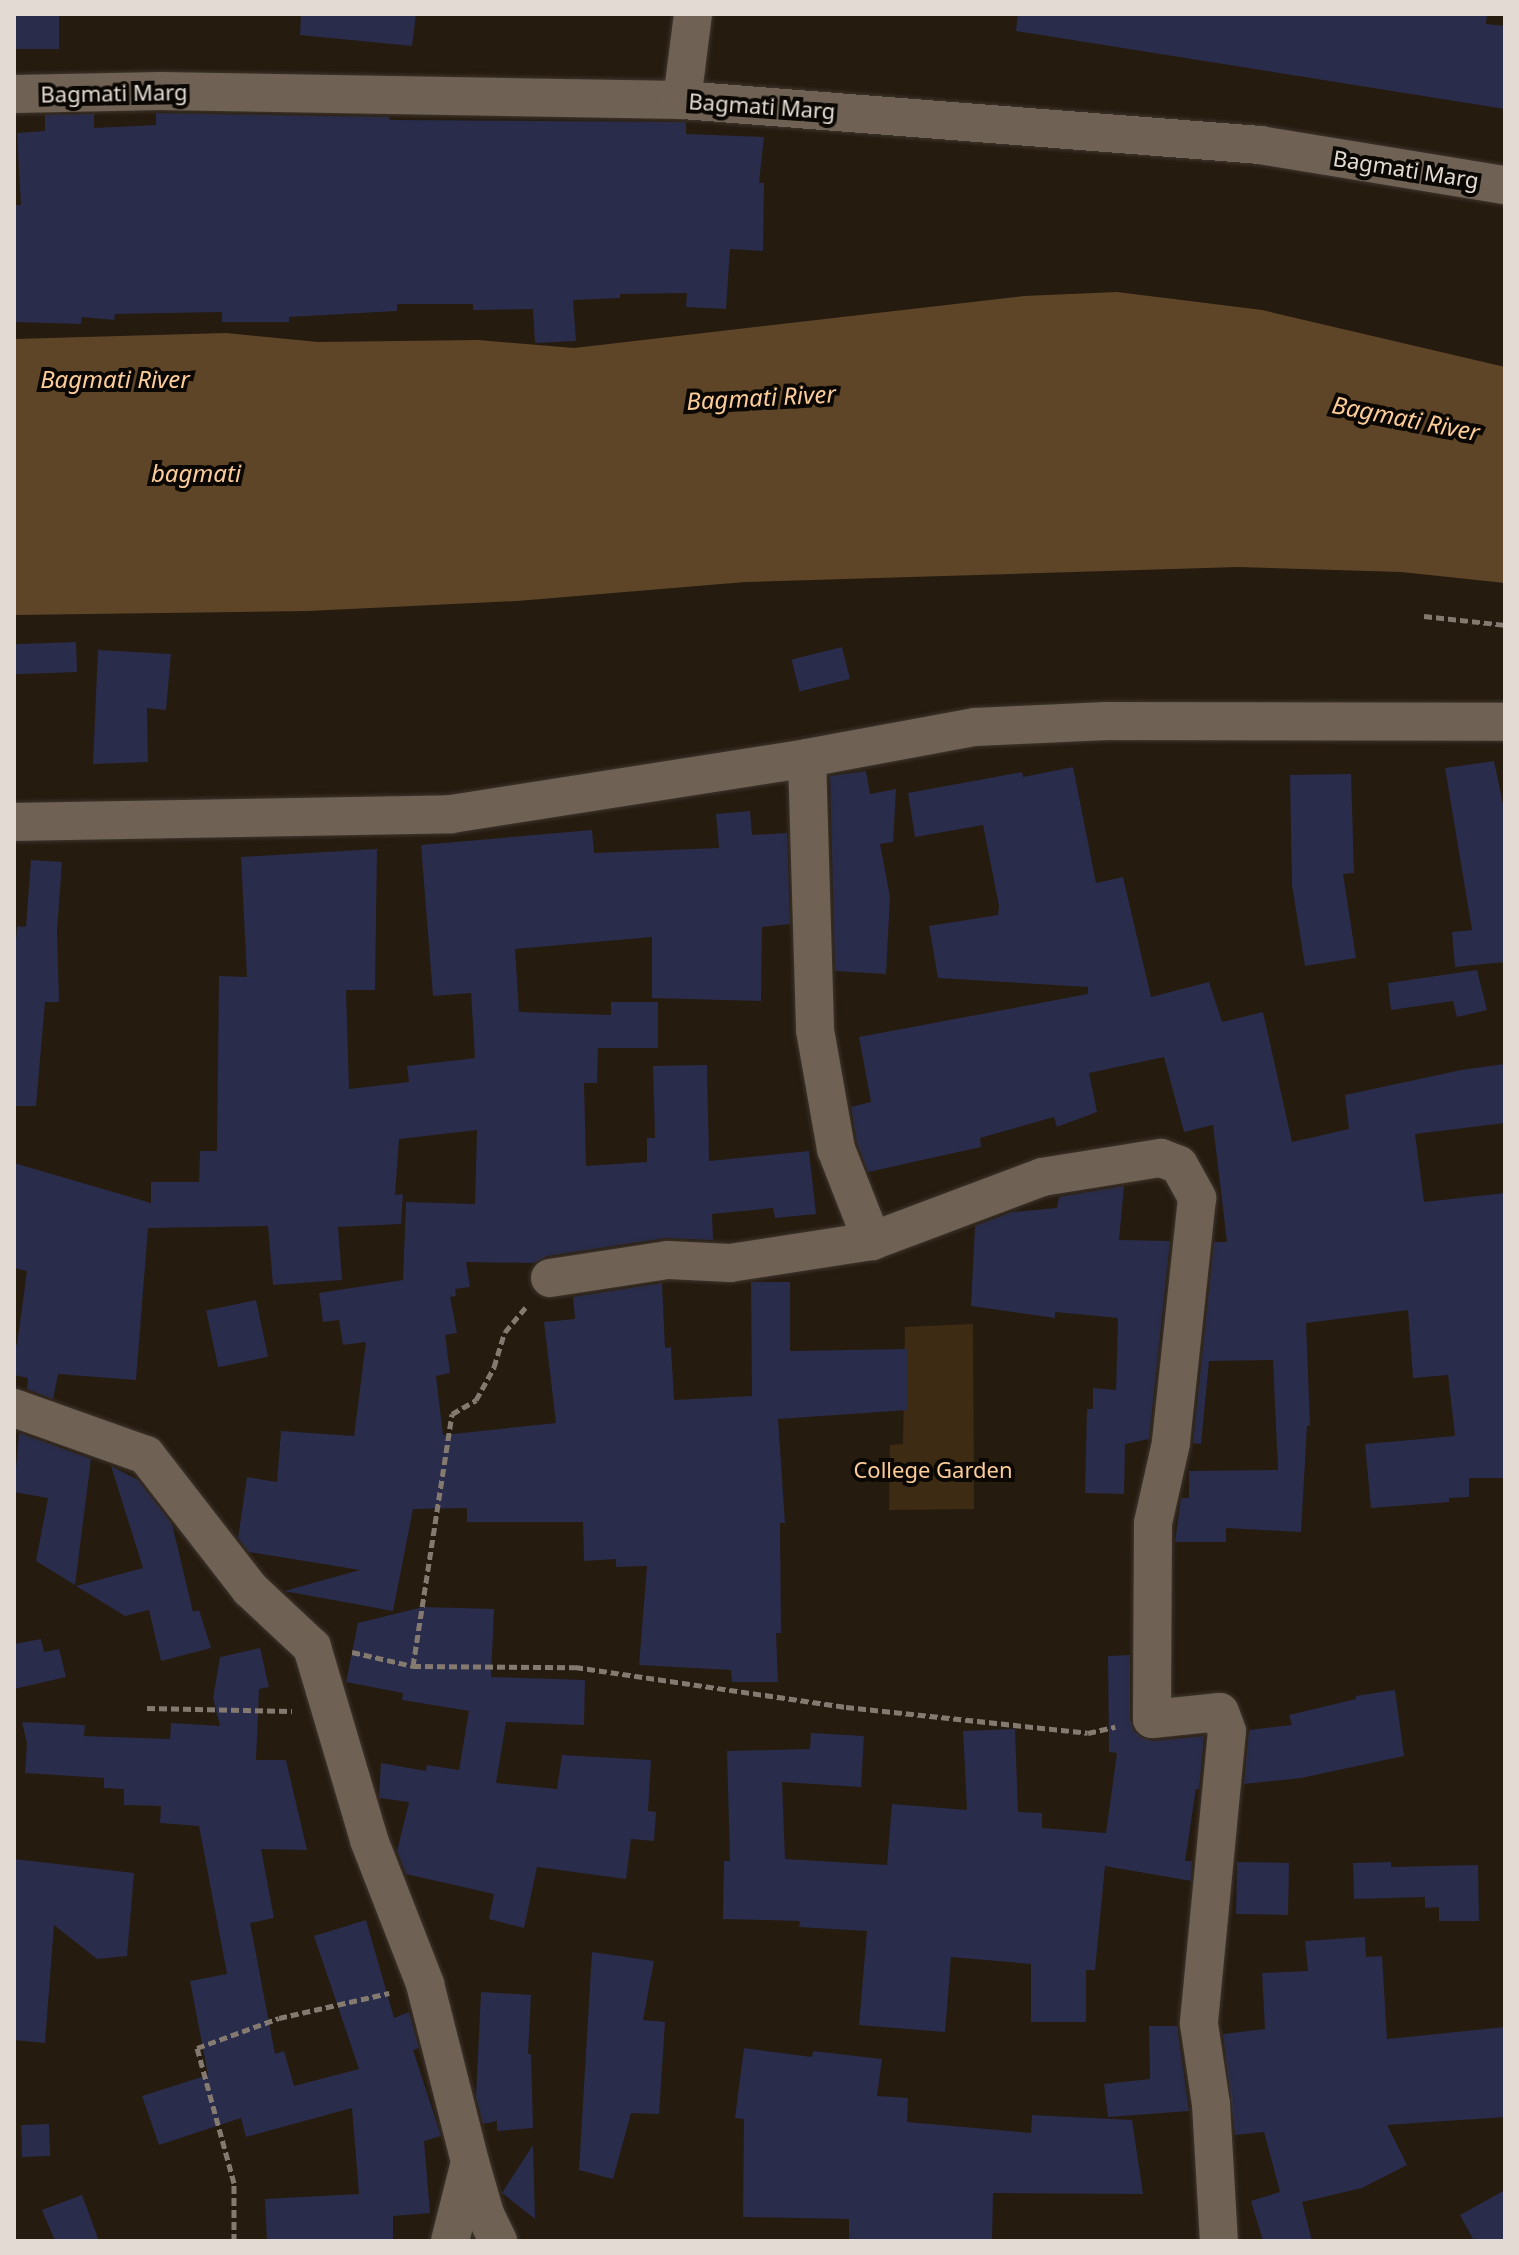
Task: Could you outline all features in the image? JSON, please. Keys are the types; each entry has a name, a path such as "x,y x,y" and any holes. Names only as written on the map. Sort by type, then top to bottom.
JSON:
{"street":[{"path":"682,100 693,14"},
{"name":"Bagmati Marg","path":"14,94 161,91 682,100 1260,145 1505,185"},
{"path":"14,822 451,814 990,726 1107,721 1505,722"},
{"path":"807,758 815,1030 836,1149 872,1241"},
{"path":"550,1278 668,1260 730,1263 872,1241 1042,1177 1161,1158 1179,1165 1197,1198 1171,1443 1153,1523 1152,1719 1220,1712 1227,1731 1199,2024 1211,2104 1219,2241"},
{"path":"14,1408 146,1455 250,1589 312,1647 369,1840 425,1984 470,2162 485,2214 498,2241"},
{"path":"450,2241 470,2162"}],"path":[{"path":"1424,616 1505,625"},
{"path":"413,1666 452,1414 476,1400 494,1367 505,1332 550,1278"},
{"path":"312,1647 413,1666 575,1667 846,1707 1088,1733 1152,1719"},
{"path":"147,1708 329,1713"},
{"path":"234,2241 234,2183 197,2048 279,2018 425,1984"}],"green space":[{"name":"College Garden","path":"973,1324 974,1509 889,1510 890,1445 903,1444 905,1327"}],"water":[{"name":"bagmati","path":"1117,292 1262,310 1505,367 1505,583 1401,572 1238,567 745,582 517,601 308,611 14,615 14,339 226,333 318,342 478,340 574,348 1024,296"}],"building":[{"path":"14,14 59,14 59,49 14,49"},
{"path":"301,14 416,14 412,46 300,35"},
{"path":"1018,14 1487,14 1486,24 1505,26 1505,109 1016,31"},
{"path":"156,113 389,117 390,120 686,122 686,134 764,137 759,183 764,183 763,251 730,249 726,309 686,307 687,293 620,294 620,298 573,300 576,341 535,343 533,309 473,310 473,304 397,304 397,311 289,317 289,322 222,322 222,312 115,314 114,320 82,317 81,324 14,322 15,205 21,205 17,133 45,131 45,115 94,114 94,128 156,125"},
{"path":"76,642 77,672 15,674 14,644"},
{"path":"842,647 850,679 800,692 792,660"},
{"path":"98,650 171,654 166,710 147,708 148,762 93,764"},
{"path":"1494,761 1505,814 1505,962 1455,967 1452,932 1472,930 1445,768"},
{"path":"1073,767 1096,883 1123,877 1151,997 1209,982 1222,1022 1263,1012 1292,1142 1349,1129 1345,1095 1461,1070 1505,1064 1505,1123 1415,1134 1424,1202 1505,1193 1505,1478 1469,1478 1469,1497 1449,1498 1449,1502 1371,1508 1365,1444 1455,1436 1448,1375 1413,1378 1408,1310 1306,1323 1310,1425 1307,1426 1301,1532 1226,1528 1226,1542 1175,1542 1181,1498 1189,1498 1189,1471 1278,1470 1273,1360 1209,1361 1201,1444 1193,1443 1214,1242 1227,1242 1213,1125 1184,1132 1164,1057 1089,1073 1097,1112 1057,1127 1054,1117 980,1138 981,1147 868,1172 857,1143 851,1107 871,1102 859,1037 1088,994 1088,987 938,978 929,926 998,915 999,906 983,825 915,837 908,793 1022,772 1023,777"},
{"path":"866,771 870,794 896,789 893,842 880,844 890,897 886,974 835,971 830,776"},
{"path":"1351,774 1354,873 1343,874 1356,958 1305,966 1292,885 1290,775"},
{"path":"750,811 752,835 787,833 790,924 762,927 761,1001 652,998 652,937 515,949 519,1012 611,1015 611,1002 658,1002 658,1048 598,1048 597,1083 584,1083 586,1166 647,1162 647,1138 655,1138 653,1066 707,1065 709,1161 809,1151 816,1214 775,1218 773,1208 712,1214 713,1240 665,1238 547,1256 534,1263 466,1262 470,1287 455,1289 456,1296 450,1297 457,1333 445,1335 450,1373 436,1376 443,1435 556,1423 544,1322 575,1319 573,1297 662,1283 665,1348 671,1347 674,1400 752,1396 751,1282 790,1282 790,1351 907,1349 908,1410 778,1419 785,1523 780,1523 781,1633 776,1633 778,1682 732,1682 731,1670 639,1665 647,1566 616,1567 616,1559 584,1561 583,1522 467,1522 467,1508 413,1509 393,1611 284,1591 360,1570 249,1552 238,1538 247,1477 277,1482 281,1431 354,1436 366,1342 343,1345 339,1320 323,1322 319,1293 403,1280 406,1202 475,1204 477,1130 399,1139 395,1195 403,1194 401,1224 338,1227 342,1280 273,1285 268,1226 148,1228 136,1380 58,1374 53,1399 27,1389 28,1378 14,1375 14,1344 17,1345 27,1271 14,1268 14,1163 151,1203 151,1182 199,1182 200,1151 217,1151 219,976 247,977 241,857 377,849 375,990 346,990 349,1089 409,1082 407,1066 475,1058 471,993 433,996 421,845 592,830 594,853 719,848 716,814"},
{"path":"31,860 62,862 57,930 59,1002 45,1002 36,1106 14,1106 14,968 17,926 26,927"},
{"path":"1477,970 1487,1010 1457,1017 1453,1001 1391,1010 1388,983"},
{"path":"1124,1186 1119,1240 1170,1241 1149,1439 1125,1444 1124,1494 1085,1493 1087,1409 1093,1409 1093,1388 1116,1390 1118,1318 1055,1312 1055,1318 971,1306 975,1226 1012,1212 1057,1208 1059,1197"},
{"path":"256,1300 268,1357 218,1367 206,1311"},
{"path":"19,1433 91,1459 75,1585 36,1561 48,1498 14,1492"},
{"path":"111,1466 138,1480 172,1524 193,1612 199,1610 211,1648 161,1661 149,1610 125,1616 76,1586 143,1568"},
{"path":"423,1607 494,1609 491,1677 585,1680 584,1725 506,1722 496,1783 557,1789 562,1755 651,1760 648,1811 656,1812 654,1841 631,1839 626,1879 537,1867 524,1928 489,1919 494,1894 406,1874 397,1851 409,1802 379,1798 381,1763 426,1771 427,1765 459,1770 469,1711 402,1700 403,1693 346,1682 358,1623"},
{"path":"41,1639 44,1652 59,1649 66,1677 14,1689 14,1644"},
{"path":"260,1648 269,1687 259,1689 256,1760 286,1760 307,1850 261,1849 274,1918 250,1923 275,2054 284,2051 294,2086 359,2069 314,1936 366,1920 394,2018 409,2012 419,2048 413,2050 441,2136 424,2141 430,2213 393,2216 393,2241 267,2241 265,2199 359,2194 352,2108 246,2137 241,2118 159,2145 142,2096 208,2075 190,1981 227,1974 199,1826 160,1823 161,1806 124,1805 124,1789 104,1788 104,1778 25,1773 27,1743 22,1722 85,1725 84,1736 170,1739 171,1723 220,1726 213,1698 220,1657"},
{"path":"1130,1655 1130,1719 1134,1731 1142,1738 1153,1741 1204,1736 1199,1789 1196,1789 1185,1861 1192,1861 1191,1881 1105,1866 1095,1970 1086,1970 1086,2022 1031,2022 1031,1964 951,1957 945,2032 859,2025 867,1931 799,1927 800,1921 723,1919 724,1861 730,1861 727,1751 810,1749 811,1733 864,1736 861,1787 782,1782 785,1859 887,1865 892,1804 967,1810 963,1731 1015,1729 1018,1812 1042,1813 1042,1828 1106,1833 1117,1753 1109,1752 1108,1656"},
{"path":"1395,1690 1404,1756 1301,1778 1244,1784 1249,1730 1292,1725 1289,1715 1356,1699 1356,1696"},
{"path":"14,1859 134,1873 127,1956 97,1959 54,1925 45,2043 14,2040"},
{"path":"1237,1862 1289,1863 1288,1915 1236,1914"},
{"path":"1391,1862 1391,1867 1478,1865 1479,1921 1439,1921 1439,1907 1425,1908 1425,1897 1354,1899 1353,1863"},
{"path":"1365,1937 1366,1957 1382,1956 1387,2039 1505,2027 1505,2117 1387,2125 1407,2165 1362,2188 1302,2202 1312,2241 1263,2241 1251,2201 1280,2192 1264,2132 1235,2135 1223,2034 1265,2029 1262,1973 1308,1971 1305,1941"},
{"path":"592,1952 654,1961 643,2020 665,2022 659,2114 631,2113 613,2179 579,2170"},
{"path":"481,1992 531,1995 528,2054 531,2054 533,2128 497,2131 497,2121 483,2124 476,2097"},
{"path":"1149,2026 1177,2026 1189,2111 1108,2117 1104,2084 1150,2079"},
{"path":"744,2048 812,2057 813,2051 882,2059 877,2096 908,2098 907,2122 1031,2133 1032,2115 1132,2120 1143,2194 993,2193 992,2241 849,2241 849,2219 743,2217 744,2119 735,2118"},
{"path":"49,2124 50,2156 22,2157 21,2125"},
{"path":"533,2145 535,2219 502,2193"},
{"path":"1505,2190 1505,2241 1474,2241 1460,2215"},
{"path":"82,2195 99,2241 55,2241 42,2210"}],"water label":[{"name":"Bagmati River","path":"115,379"},
{"name":"Bagmati River","path":"761,397"},
{"name":"Bagmati River","path":"1406,418"}]}
